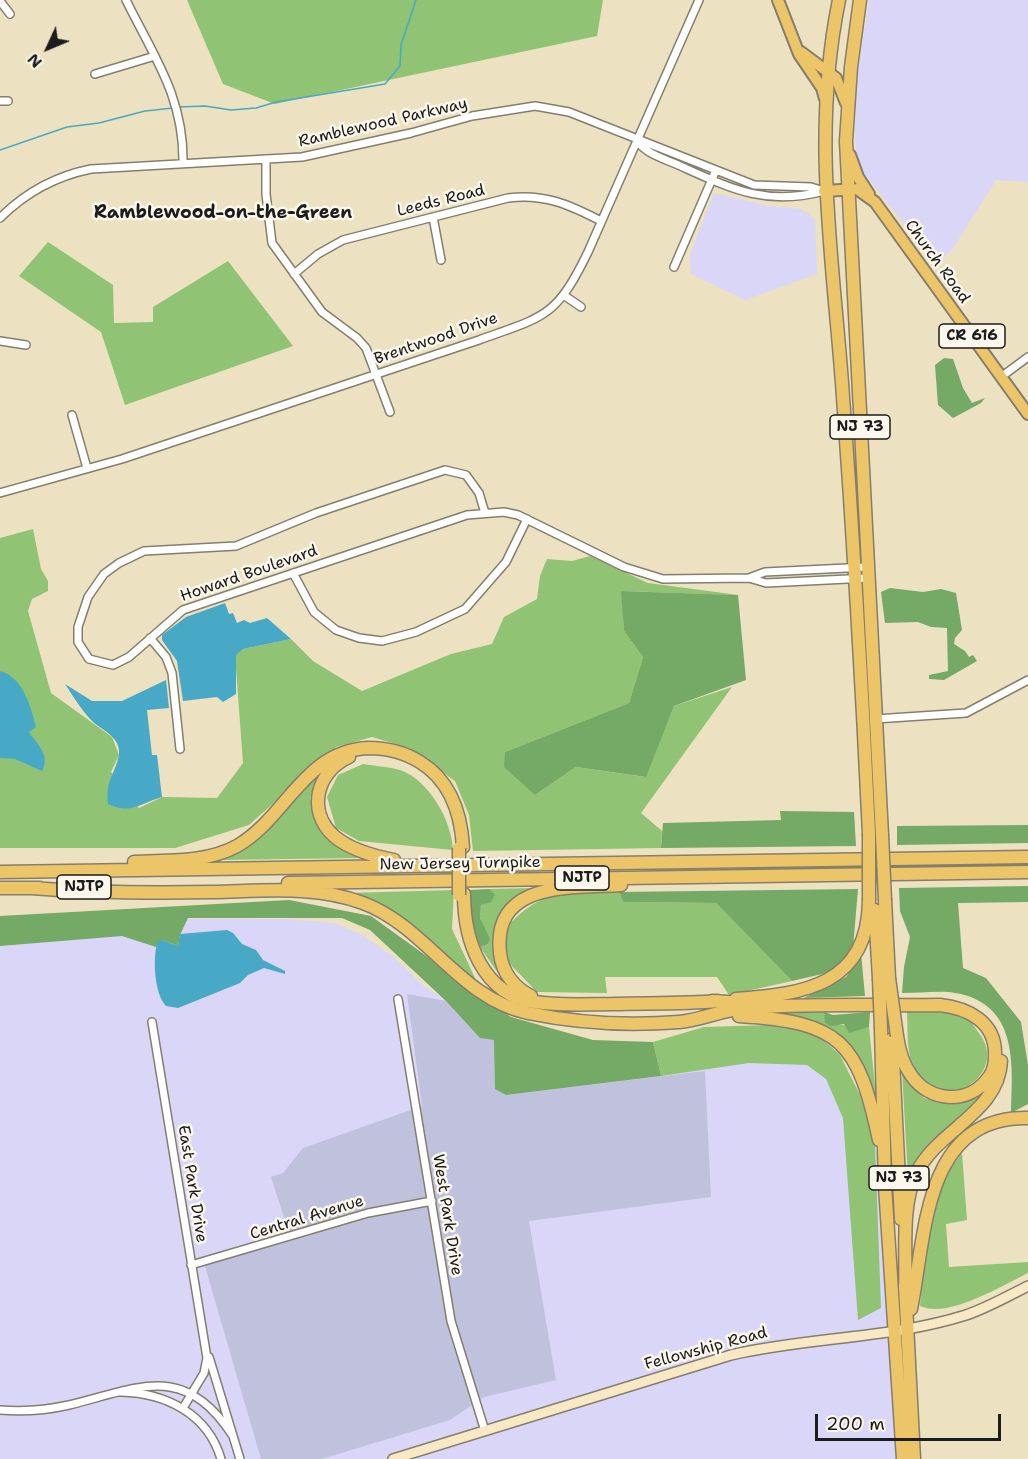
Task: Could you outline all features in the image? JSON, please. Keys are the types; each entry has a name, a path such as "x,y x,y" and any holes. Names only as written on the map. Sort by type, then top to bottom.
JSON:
{"highway":[{"name":"NJ 73","path":"839,0 826,101 825,191 839,348 854,573 870,868 876,900 890,1031 914,1459"},
{"name":"NJ 73","path":"860,0 847,110 846,141 882,835 876,900"},
{"path":"0,867 185,859 218,854 252,835 317,767 346,752 371,748 388,750 411,757 439,778 457,808 461,847 463,940 470,959 480,975 511,1000 558,1017"},
{"path":"461,847 446,798 430,777 406,761 381,755 356,756 335,765 321,782 317,800 322,820 334,836 354,848 398,860 497,860 511,863"},
{"name":"New Jersey Turnpike","path":"0,872 1028,857"},
{"name":"New Jersey Turnpike","path":"0,888 1028,872"},
{"path":"555,1003 524,993 510,979 502,963 500,944 502,930 518,903 548,889 663,883 711,876"},
{"path":"32,888 94,893 304,891 345,898 367,904 395,920 457,976 487,997 526,1012 596,1023 681,1022 743,1008 940,1005 957,1008 978,1018 991,1033 995,1052 992,1073 985,1082 969,1094 956,1097 934,1095 921,1087 911,1075 890,1031"},
{"path":"462,894 467,933 472,950 485,972 497,984 519,997 536,1002 555,1003 712,1001 788,994 817,986 831,979 849,963 861,943 876,900"},
{"path":"712,1001 742,1004 952,1000 972,1006 991,1021 999,1035 1002,1050 1001,1066 995,1088 987,1100 929,1153 912,1183 908,1214 905,1290"},
{"path":"711,1015 798,1022 823,1029 842,1043 856,1063 868,1094 880,1144 885,1186"},
{"name":"NJ 73","path":"890,1031 885,1186 903,1459"},
{"path":"907,1328 931,1195 940,1170 959,1145 978,1131 1008,1120 1028,1118"}],"main road":[{"path":"778,0 804,64 822,88 826,101"},
{"path":"794,41 809,60 829,72 839,82 847,110"},
{"name":"CR 616","path":"846,141 855,170 875,202"},
{"path":"825,191 848,189"},
{"name":"Church Road","path":"848,189 860,190 875,202 1028,414"}],"street":[{"path":"126,0 155,56 180,117 183,163"},
{"name":"Brentwood Drive","path":"0,494 87,468 377,373 534,320 550,311 565,296 602,221 699,0"},
{"path":"0,1 10,14"},
{"path":"95,74 155,56"},
{"name":"Ramblewood Parkway","path":"0,218 30,193 78,172 104,166 314,155 472,116 535,106 568,112 754,185 811,187 825,191"},
{"name":"Ramblewood Parkway","path":"637,141 648,152 712,181 748,194 770,198 801,198 825,191"},
{"path":"266,159 269,235 275,250 322,312 362,344 377,373 390,412"},
{"path":"674,267 716,170"},
{"name":"Leeds Road","path":"294,274 318,254 343,240 526,196 558,201 602,221"},
{"path":"433,217 441,260"},
{"path":"565,296 581,307"},
{"path":"0,341 26,345"},
{"path":"1001,377 1028,357"},
{"path":"72,415 87,468"},
{"name":"Howard Boulevard","path":"484,513 479,493 466,475 445,470 283,525 269,534 236,546 144,551 119,563 94,586 81,616 78,642 89,659 112,665 129,657 183,610 467,515 484,513 504,512 527,519 646,575 663,579 749,578 765,572 868,572"},
{"path":"294,573 314,612 336,630 359,638 382,641 416,632 465,609 506,562 527,519"},
{"path":"150,638 166,657 172,673 180,748"},
{"path":"875,719 966,713 1028,680"},
{"name":"West Park Drive","path":"398,999 451,1321 484,1431"},
{"name":"East Park Drive","path":"152,1022 191,1265 207,1349 240,1459"},
{"name":"Central Avenue","path":"191,1265 388,1208 432,1201"},
{"name":"Fellowship Road","path":"393,1459 731,1354 907,1328 968,1315 1028,1286"},
{"name":"East Park Drive","path":"183,1408 206,1366 207,1349"},
{"path":"0,1410 58,1407 139,1385 156,1385 190,1395 212,1409 233,1436"},
{"path":"113,1391 158,1397 183,1408 210,1433 221,1459"}],"shaded area":[{"path":"869,0 1028,0 1028,182 996,180 952,250 936,264 862,171 857,160 856,85"},
{"path":"714,193 768,206 801,209 815,219 817,274 745,300 691,274 690,254"},
{"path":"0,918 284,919 335,923 364,936 394,957 424,986 494,1029 547,1049 826,1064 864,1145 880,1144 903,1459 0,1459"},
{"path":"407,994 446,1001 480,1038 495,1040 495,1088 506,1095 705,1071 711,1197 529,1221 556,1380 484,1397 450,1420 322,1459 261,1459 204,1263 290,1236 271,1177 283,1173 303,1148 422,1106"}],"green space":[{"path":"187,0 603,0 597,36 275,104 223,84"},
{"path":"48,242 113,285 114,323 153,322 153,307 228,261 293,346 125,405 101,332 19,276"},
{"path":"944,358 953,359 963,388 972,403 985,398 981,403 953,418 938,405 935,365"},
{"path":"33,529 41,569 48,581 48,591 32,599 28,611 51,693 112,737 119,755 111,772 139,808 162,797 217,798 243,763 235,655 243,649 291,639 313,661 362,691 451,654 492,644 504,617 537,599 540,576 547,559 572,561 590,556 648,583 738,595 622,591 624,631 643,657 629,703 505,752 535,795 576,767 645,777 674,706 732,687 641,813 662,831 661,848 473,851 469,815 455,781 409,748 372,737 336,747 249,825 175,848 0,848 0,538"},
{"path":"890,588 923,592 941,589 956,593 962,630 955,638 954,644 965,651 969,657 973,655 977,661 944,680 929,679 929,675 948,671 947,628 931,627 918,622 885,623 881,592"},
{"path":"621,591 738,595 746,680 674,706 646,777 576,767 535,795 504,767 505,752 629,703 643,657 624,631"},
{"path":"363,764 400,770 411,775 420,783 437,803 443,815 452,839 453,850 359,841 336,828 327,797 338,775"},
{"path":"319,773 310,798 316,820 328,838 358,858 221,860 251,843"},
{"path":"780,811 854,812 856,846 661,848 663,823 781,820"},
{"path":"1028,825 1028,843 897,845 897,826"},
{"path":"1028,886 1028,902 958,903 963,968 986,978 1021,1022 1028,1065 1028,1104 1011,1113 1012,1073 1007,1036 999,1020 988,1007 972,997 949,992 902,993 910,937 900,911 899,888"},
{"path":"533,888 503,911 495,954 502,979 480,947 488,944 480,917 481,905 495,896 490,889"},
{"path":"490,889 495,895 491,902 481,905 480,918 490,939 488,944 480,947 471,920 469,890"},
{"path":"858,889 853,948 831,972 792,981 716,903 623,902 619,892"},
{"path":"454,890 452,929 476,980 349,893"},
{"path":"619,892 623,902 716,903 792,981 729,995 717,977 605,977 607,993 537,992 508,962 504,930 531,906 556,895"},
{"path":"289,900 371,916 511,1017 593,1040 653,1042 661,1076 506,1095 495,1089 494,1040 480,1038 446,1001 370,930 342,918 188,918 180,935 178,946 162,940 156,947 122,936 0,946 0,916"},
{"path":"861,953 865,996 804,998 846,977"},
{"path":"824,1012 826,1023 869,1027 878,1116 861,1072 844,1043 833,1033 818,1025 770,1013"},
{"path":"824,1012 833,1015 870,1012 869,1027 849,1033 844,1024 831,1026 825,1023"},
{"path":"907,1012 945,1013 970,1021 987,1049 986,1064 979,1077 967,1086 952,1091 937,1089 923,1080 910,1056"},
{"path":"770,1025 816,1033 840,1055 860,1095 875,1143 881,1308 858,1320 843,1118 826,1079 807,1065 749,1063 661,1076 653,1042 704,1027"},
{"path":"902,1072 924,1098 951,1104 979,1097 924,1150 908,1177"},
{"path":"962,1153 967,1220 946,1224 949,1267 1028,1262 1028,1273 959,1305 932,1309 920,1306 924,1262 941,1181"}],"water":[{"path":"225,603 229,614 233,613 237,623 244,620 250,623 267,618 291,639 243,649 236,655 236,694 223,702 217,697 183,701 177,661 162,640 162,635 186,617"},
{"path":"0,671 15,679 25,694 36,727 29,732 44,755 42,771 15,759 0,758"},
{"path":"166,680 169,708 147,710 152,755 157,755 162,797 130,808 108,804 109,783 118,761 117,742 94,723 65,684 92,701 122,701"},
{"path":"227,930 233,933 242,944 256,950 263,960 285,971 285,974 264,968 248,975 240,983 178,1008 166,1006 157,985 155,958 157,943 162,940 178,946 180,934"}],"waterway":[{"path":"178,107 205,106 231,110 256,108 276,102 385,84 400,66 401,45 416,0"},
{"path":"0,150 67,127 99,123 145,111 173,108"}],"district":[{"name":"Ramblewood-on-the-Green","path":"223,213"}]}
